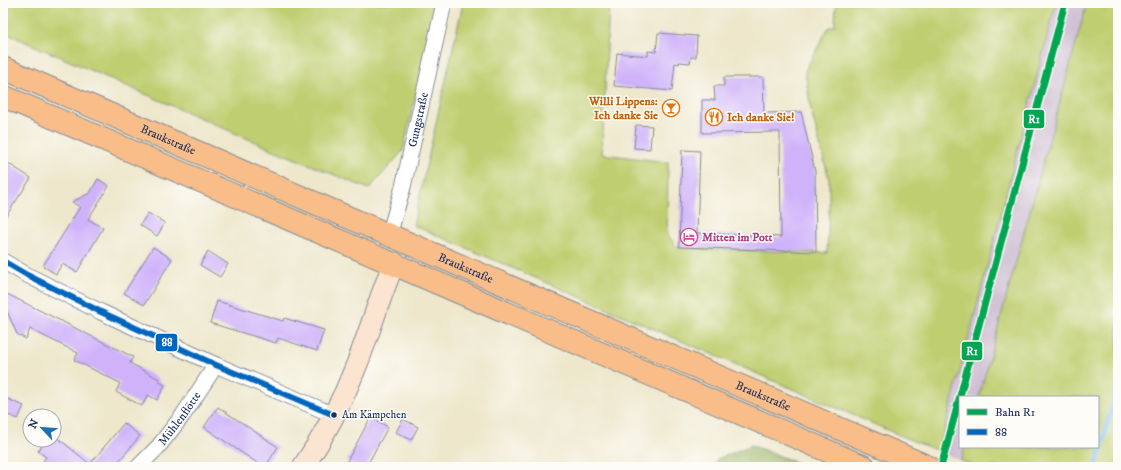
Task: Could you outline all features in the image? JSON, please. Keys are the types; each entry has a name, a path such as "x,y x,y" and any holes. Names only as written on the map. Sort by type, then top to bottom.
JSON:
{"main road":[{"name":"Braukstraße","path":"3,68 929,467"},
{"name":"Braukstraße","path":"3,96 865,467"}],"street":[{"name":"Gungstraße","path":"389,235 403,187 444,3"},
{"path":"3,261 27,275 101,312 216,366 334,415"},
{"path":"303,467 334,415 357,365 394,263"},
{"name":"Mühlenflötte","path":"138,467 158,447 183,415 216,366"}],"shaded area":[{"path":"1056,3 1087,3 979,396 959,396 959,448 965,448 961,461 939,451"}],"green space":[{"path":"3,3 436,3 403,151 369,189 269,148 3,32"},
{"path":"463,3 583,3 609,7 602,154 668,162 667,234 678,248 827,253 829,179 811,111 805,71 828,28 835,25 836,3 1056,3 939,451 413,225"},
{"path":"1087,3 1118,3 1118,467 978,467 961,461 965,448 1099,448 1099,396 979,396"},
{"path":"751,445 809,467 713,467 717,459"}],"building":[{"path":"658,33 697,36 696,57 691,57 690,63 675,63 672,91 614,86 617,53 648,56 648,51 656,52"},
{"path":"724,77 763,77 764,113 801,112 815,171 816,252 679,247 682,150 700,151 697,233 781,237 780,132 702,133 702,100 715,100 714,86 724,86"},
{"path":"636,125 652,126 650,149 634,148"},
{"path":"3,160 31,178 3,221"},
{"path":"98,179 109,186 88,219 103,228 77,272 62,264 56,274 43,266 80,207 72,202 90,193"},
{"path":"148,213 165,223 157,236 140,225"},
{"path":"153,247 172,259 144,305 124,293"},
{"path":"208,251 228,264 220,277 200,265"},
{"path":"3,292 133,357 130,363 159,379 158,381 165,385 157,400 148,395 142,406 116,392 120,383 74,360 78,353 30,329 26,339 17,334 3,302"},
{"path":"217,301 283,321 284,318 324,330 317,351 278,338 276,343 210,323"},
{"path":"3,397 24,406 18,419 3,413"},
{"path":"218,407 278,447 265,467 204,427"},
{"path":"371,417 388,427 366,467 358,467 347,461"},
{"path":"403,419 418,427 411,440 396,432"},
{"path":"124,423 140,436 114,467 39,467 46,457 38,451 40,448 62,448 62,441 90,464"}],"waterway":[{"path":"1096,467 1118,384"}],"rail line":[{"name":"R1","path":"960,396 1065,3"},
{"name":"R1","path":"941,467 959,400"}],"transit line":[{"name":"88","path":"3,261 27,275 101,312 216,365 334,415"}],"place":[{"name":"Willi Lippens: Ich danke Sie","path":"671,108"},
{"name":"Ich danke Sie!","path":"714,117"},
{"name":"Mitten im Pott","path":"689,237"},
{"name":"Am Kämpchen","path":"334,415"}]}
